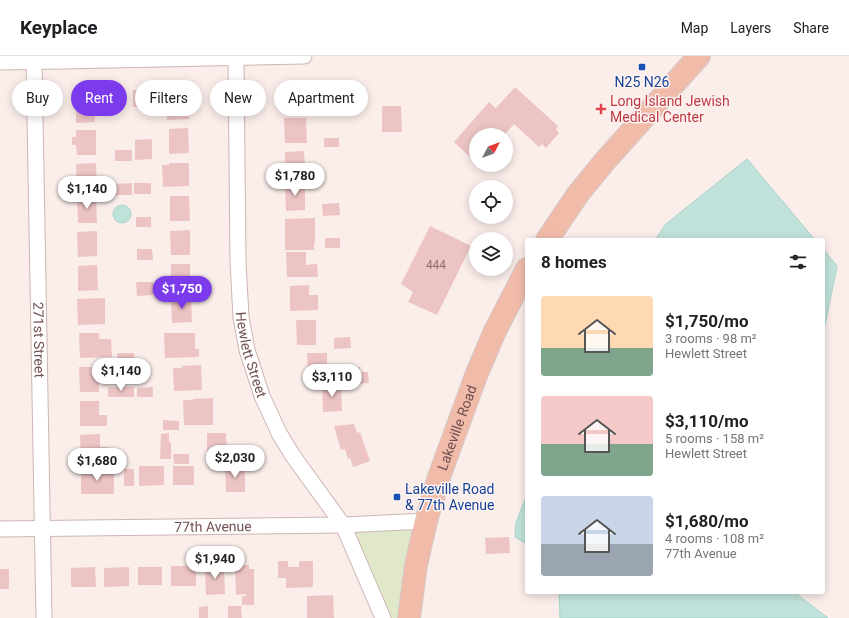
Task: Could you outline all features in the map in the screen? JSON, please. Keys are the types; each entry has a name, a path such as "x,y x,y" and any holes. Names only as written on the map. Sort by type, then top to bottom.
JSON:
{"main road":[{"path":"548,238 578,194 605,161 699,56"},
{"name":"Lakeville Road","path":"409,618 416,565 426,521 439,477 477,373 495,331 525,273"}],"street":[{"path":"0,62 304,56"},
{"name":"Hewlett Street","path":"236,58 238,262 241,317 248,350 262,396 279,433 293,456 343,525 383,618"},
{"name":"271st Street","path":"43,60 42,529 44,618"},
{"name":"77th Avenue","path":"0,529 343,525 426,521"}],"green space":[{"path":"426,521 409,618 383,618 343,525"}],"water":[{"path":"747,159 813,238 656,238 666,224"},
{"path":"122,205 128,208 131,214 128,220 122,223 116,220 113,214 116,208"},
{"path":"825,251 837,266 825,325"},
{"path":"525,499 525,543 515,537 516,523"},
{"path":"559,594 797,594 828,618 560,618"}],"building":[{"path":"515,87 558,126 556,129 559,133 546,148 542,144 539,147 514,124 510,128 469,128 469,156 454,142 489,102 501,113 496,108"},
{"path":"133,90 135,90 135,107 133,107"},
{"path":"382,106 401,106 402,132 382,132"},
{"path":"76,116 95,116 95,122 76,123"},
{"path":"167,116 189,116 189,119 167,120"},
{"path":"284,118 306,118 307,143 285,143"},
{"path":"188,128 189,153 169,154 169,129"},
{"path":"76,130 96,130 96,155 77,155 76,145 72,145 72,137 76,137"},
{"path":"324,138 339,138 339,147 324,147"},
{"path":"152,139 152,159 135,160 135,140"},
{"path":"115,150 132,150 132,161 115,161"},
{"path":"304,151 305,165 316,165 316,176 285,177 285,152"},
{"path":"96,163 97,188 77,188 76,164"},
{"path":"169,163 189,163 189,186 163,187 162,165 169,165"},
{"path":"132,183 132,195 115,195 115,184"},
{"path":"134,183 151,183 151,194 134,194"},
{"path":"305,184 305,210 286,211 285,185"},
{"path":"170,196 189,196 190,221 170,221"},
{"path":"96,197 97,223 78,223 77,198"},
{"path":"339,203 340,215 323,216 322,204"},
{"path":"136,217 151,217 151,227 136,227"},
{"path":"315,218 314,250 285,250 285,219"},
{"path":"430,226 469,245 469,250 437,315 408,302 413,292 401,284"},
{"path":"190,230 190,255 171,255 170,231"},
{"path":"97,231 97,256 78,257 77,232"},
{"path":"325,238 340,238 340,248 325,248"},
{"path":"137,249 152,249 153,260 137,260"},
{"path":"286,252 306,252 306,265 317,264 318,277 287,277"},
{"path":"171,264 190,264 190,289 162,289 162,278 171,278"},
{"path":"97,265 98,290 78,291 78,266"},
{"path":"136,282 153,282 153,295 137,296"},
{"path":"309,285 309,295 318,295 318,310 290,311 290,286"},
{"path":"191,297 192,322 172,323 171,298"},
{"path":"105,298 105,324 78,325 77,299"},
{"path":"296,320 316,320 316,345 297,345"},
{"path":"79,333 99,333 99,339 111,339 112,357 80,358"},
{"path":"164,333 195,333 195,349 199,349 199,357 165,358"},
{"path":"350,337 351,348 334,349 334,338"},
{"path":"117,353 134,353 135,364 118,364"},
{"path":"307,353 327,353 327,366 336,365 336,377 308,378"},
{"path":"201,365 202,390 174,391 173,368"},
{"path":"79,367 99,367 99,392 80,392"},
{"path":"360,367 360,372 368,372 369,383 358,384 358,387 350,387 350,384 352,384 351,368"},
{"path":"341,385 342,411 323,412 322,386"},
{"path":"108,387 134,387 134,397 108,397"},
{"path":"153,387 153,397 137,397 137,388"},
{"path":"213,398 213,425 184,425 183,400"},
{"path":"80,401 99,401 99,415 107,415 107,426 80,426"},
{"path":"163,420 179,421 179,430 163,430"},
{"path":"354,424 357,433 360,432 370,461 353,467 350,458 348,459 345,449 341,450 334,426"},
{"path":"169,433 169,442 171,442 171,459 160,459 161,434"},
{"path":"207,433 226,433 227,458 207,458"},
{"path":"100,434 100,447 109,447 110,459 81,460 80,435"},
{"path":"173,454 189,454 189,464 174,464"},
{"path":"139,466 164,466 164,485 139,486"},
{"path":"173,466 194,466 194,485 173,485"},
{"path":"245,466 245,492 226,492 225,467"},
{"path":"100,468 100,470 114,470 114,494 81,494 81,469"},
{"path":"124,469 134,469 134,486 124,486"},
{"path":"509,537 510,553 486,554 485,538"},
{"path":"278,561 288,561 288,567 299,567 299,561 313,561 313,587 286,588 286,578 278,578"},
{"path":"205,565 220,565 220,569 224,569 225,594 206,595"},
{"path":"235,565 249,565 249,569 254,569 254,605 242,605 242,596 246,596 246,594 236,595"},
{"path":"171,566 196,566 196,586 171,586"},
{"path":"95,567 96,587 71,587 71,568"},
{"path":"129,567 129,586 104,587 104,568"},
{"path":"138,567 162,567 162,585 138,585"},
{"path":"0,569 9,569 9,589 0,589"},
{"path":"333,595 334,618 307,618 307,596"},
{"path":"208,606 208,618 199,618 199,607"},
{"path":"228,606 241,606 242,618 228,618"}],"place":[{"name":"N25 N26","path":"642,67"},
{"name":"Long Island Jewish Medical Center","path":"601,109"},
{"name":"Lakeville Road & 77th Avenue","path":"397,497"}]}
